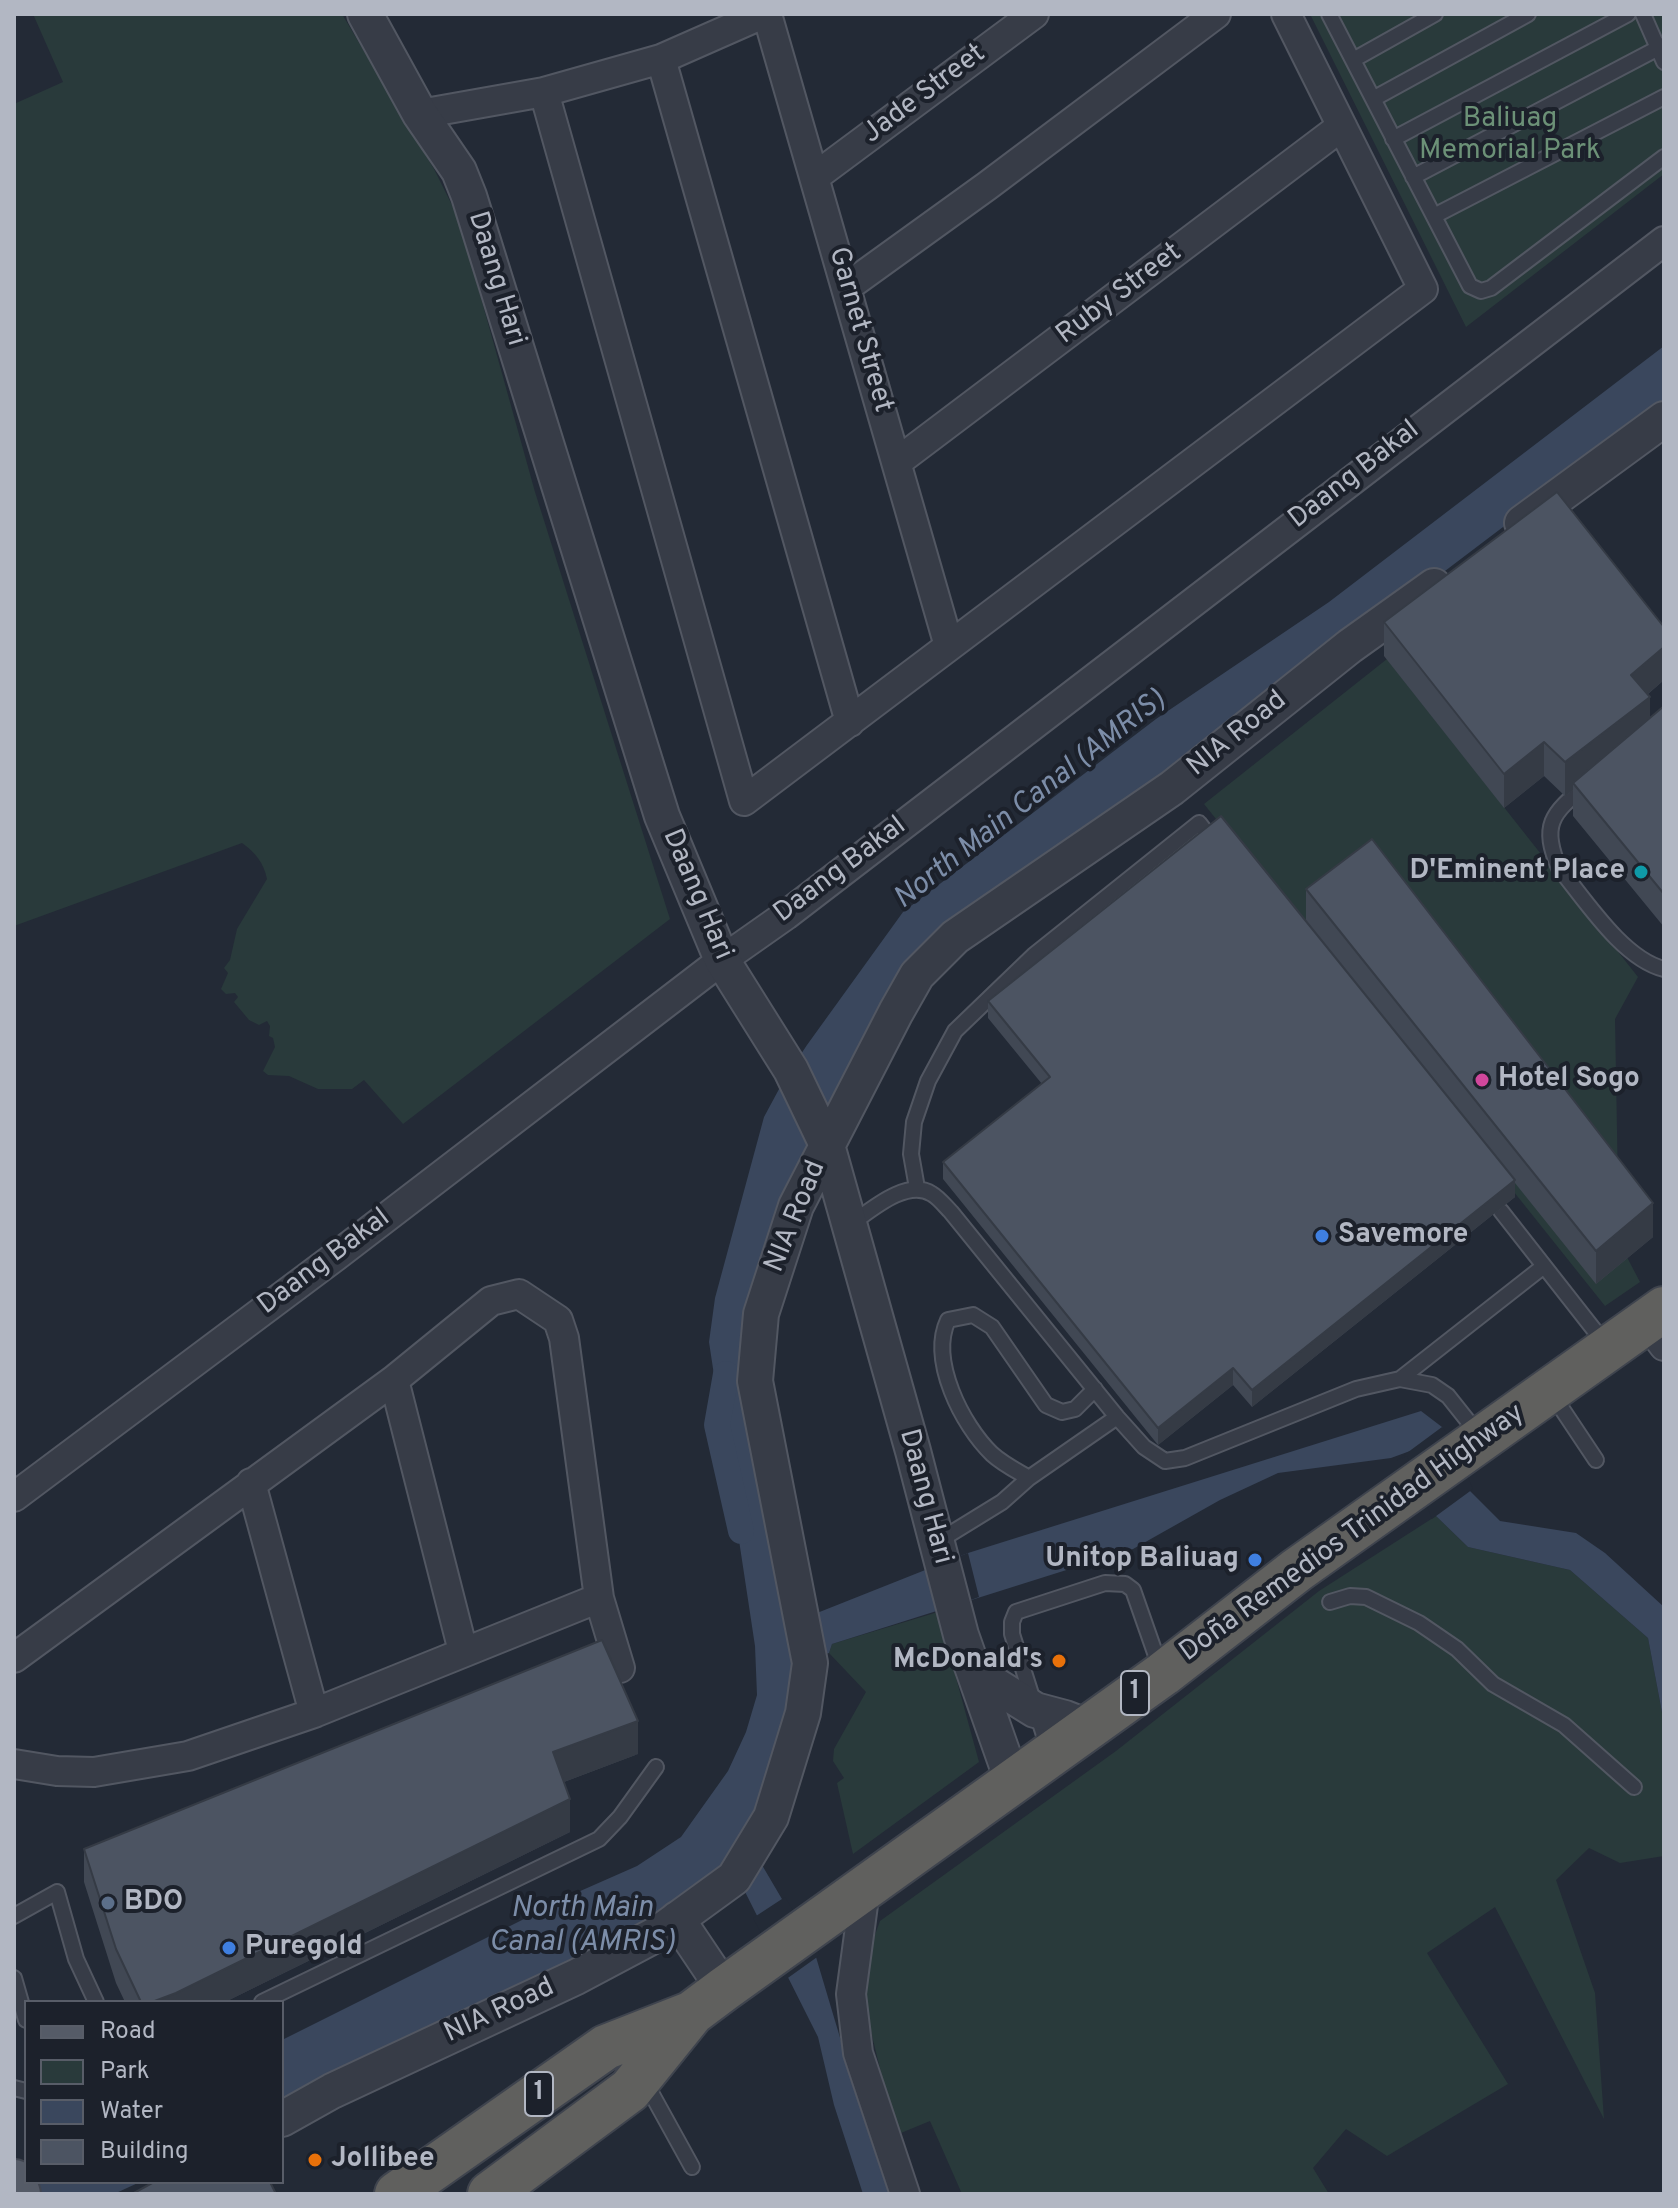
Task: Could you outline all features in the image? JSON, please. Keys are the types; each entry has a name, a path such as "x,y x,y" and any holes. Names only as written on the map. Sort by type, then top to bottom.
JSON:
{"highway":[{"name":"Doña Remedios Trinidad Highway","path":"397,2194 606,2047 708,2001 1163,1674 1297,1570 1608,1348 1658,1326"},
{"name":"1","path":"444,2194 633,2070 708,2001"},
{"name":"1","path":"490,2194 630,2090 633,2070"}],"main road":[{"path":"14,2182 18,2194"}],"street":[{"name":"Daang Hari","path":"365,14 420,114 459,171 469,196 662,816 722,960 791,1070 827,1145 954,1606 1012,1780"},
{"path":"420,114 544,92 661,59 765,14"},
{"name":"Garnet Street","path":"765,14 816,176 949,646"},
{"name":"Jade Street","path":"816,176 1034,14"},
{"path":"847,287 1216,14"},
{"path":"544,92 744,801 1423,289 1286,14"},
{"path":"661,59 850,722"},
{"name":"Ruby Street","path":"897,462 1342,126"},
{"name":"Daang Bakal","path":"14,1497 336,1256 722,960 799,905 1472,385 1664,241"},
{"path":"1502,537 1664,419"},
{"name":"NIA Road","path":"284,2118 332,2091 576,1977 657,1934 741,1867 771,1817 803,1713 810,1663 755,1381 761,1314 796,1206 917,975 955,937 1172,788 1350,646 1464,565"},
{"path":"14,1658 394,1380 491,1301 519,1294 558,1320 564,1338 599,1598 620,1668"},
{"path":"394,1380 463,1651"},
{"path":"251,1483 314,1713"},
{"path":"14,1764 57,1771 94,1772 188,1756 314,1713 599,1598"},
{"path":"974,1672 1035,1710 1088,1727"},
{"path":"865,1890 851,1994 858,2053 905,2194"},
{"path":"677,1919 708,2001"}],"lane":[{"path":"1329,14 1470,286 1481,291 1491,288 1664,157"},
{"path":"1353,60 1435,14"},
{"path":"1373,99 1528,14"},
{"path":"1393,139 1628,14"},
{"path":"1413,177 1662,52 1643,14"},
{"path":"1434,216 1664,97"},
{"path":"1604,773 1569,799 1553,817 1549,828 1552,853 1559,868 1632,955 1651,966 1664,969"},
{"path":"917,1188 911,1154 914,1122 928,1081 955,1031 1034,955 1199,823 1209,836"},
{"path":"849,1225 890,1198 917,1188 931,1193 951,1212 1117,1417 1144,1447 1165,1461 1185,1458 1356,1389 1400,1379 1432,1385 1448,1396 1466,1450"},
{"path":"1501,1211 1608,1348"},
{"path":"1400,1379 1544,1266"},
{"path":"1029,1478 994,1456 976,1436 956,1399 944,1370 941,1334 948,1320 973,1315 992,1327 1046,1405 1062,1412 1075,1409 1095,1389"},
{"path":"1550,1390 1596,1460"},
{"path":"940,1555 1029,1478 1117,1417"},
{"path":"1050,1754 1012,1634 1014,1616 1023,1608 1105,1583 1118,1582 1133,1590 1163,1674"},
{"path":"1330,1602 1350,1596 1366,1597 1419,1623 1457,1649 1493,1684 1564,1725 1634,1787"},
{"path":"266,2000 599,1839 620,1817 656,1767"},
{"path":"14,1916 57,1892 76,1959 95,2000"},
{"path":"14,1978 24,2013"},
{"path":"633,2070 692,2167"}],"green space":[{"path":"33,14 342,14 434,169 459,219 535,492 670,919 403,1124 364,1080 352,1089 318,1089 289,1076 268,1075 263,1071 275,1047 273,1038 269,1036 270,1026 267,1021 259,1025 249,1020 234,1002 238,997 235,993 226,994 221,989 228,973 224,968 230,960 237,929 267,879 258,858 242,843 14,926 14,104 63,82"},
{"name":"Baliuag Memorial Park","path":"1310,14 1664,14 1664,174 1466,327"},
{"path":"1387,659 1638,977 1615,1019 1619,1242 1640,1282 1605,1306 1204,804"},
{"path":"1436,1516 1468,1547 1570,1570 1648,1638 1664,1723 1664,1856 1620,1863 1589,1848 1556,1880 1595,1993 1604,2119 1495,1907 1427,1953 1508,2084 1387,2156 1346,2129 1313,2168 1329,2194 962,2194 930,2121 896,2135 863,1998 872,1943 880,1921 1116,1751 1319,1591"},
{"path":"938,1612 979,1762 853,1854 837,1783 844,1778 833,1761 834,1749 866,1692 829,1653 832,1644"}],"water":[{"name":"North Main Canal (AMRIS)","path":"1664,346 1664,405 1222,740 965,923 754,1288 817,1613 968,1553 1421,1411 1442,1427 1470,1491 1500,1521 1576,1533 1605,1553 1664,1607 1664,1723 1648,1638 1570,1570 1468,1547 1436,1516 1410,1451 1391,1458 1278,1473 1220,1500 1133,1549 832,1644 829,1653 795,1663 796,1709 769,1786 742,1831 816,1957 844,2051 894,2194 863,2194 834,2105 818,2037 727,1856 717,1873 689,1902 284,2111 284,2039 578,1892 637,1866 681,1837 728,1771 746,1732 757,1695 755,1646 709,1342 715,1298 764,1117 807,1045 903,912 1156,719 1329,602"},
{"path":"24,2184 136,2184 114,2194 14,2194"}],"pier":[{"path":"1442,1427 1453,1441 1473,1489 1432,1519 1407,1456 1396,1461"},
{"path":"968,1553 979,1597 938,1612 927,1569"},
{"path":"785,1897 820,1955 785,1980 753,1918"}],"building":[{"path":"1557,492 1664,627 1664,647 1631,675 1650,697 1565,762 1544,742 1504,774 1384,622"},
{"name":"D'Eminent Place","path":"1664,706 1664,894 1573,783"},
{"path":"1221,816 1515,1180 1252,1390 1233,1368 1158,1428 943,1162 1050,1077 988,1001"},
{"name":"Hotel Sogo","path":"1372,839 1653,1203 1596,1251 1306,889"},
{"name":"Puregold","path":"602,1640 638,1721 553,1752 570,1799 157,2000 140,2000 116,1949 84,1849"},
{"path":"150,2184 271,2184 276,2194 132,2194"}],"waterway":[{"name":"North Main Canal (AMRIS)","path":"726,1374 717,1425 741,1531"}],"place":[{"name":"D'Eminent Place","path":"1641,872"},
{"name":"Hotel Sogo","path":"1482,1080"},
{"name":"Savemore","path":"1322,1236"},
{"name":"Unitop Baliuag","path":"1255,1560"},
{"name":"McDonald's","path":"1059,1661"},
{"name":"BDO","path":"108,1903"},
{"name":"Puregold","path":"229,1948"},
{"name":"Jollibee","path":"315,2160"}]}
